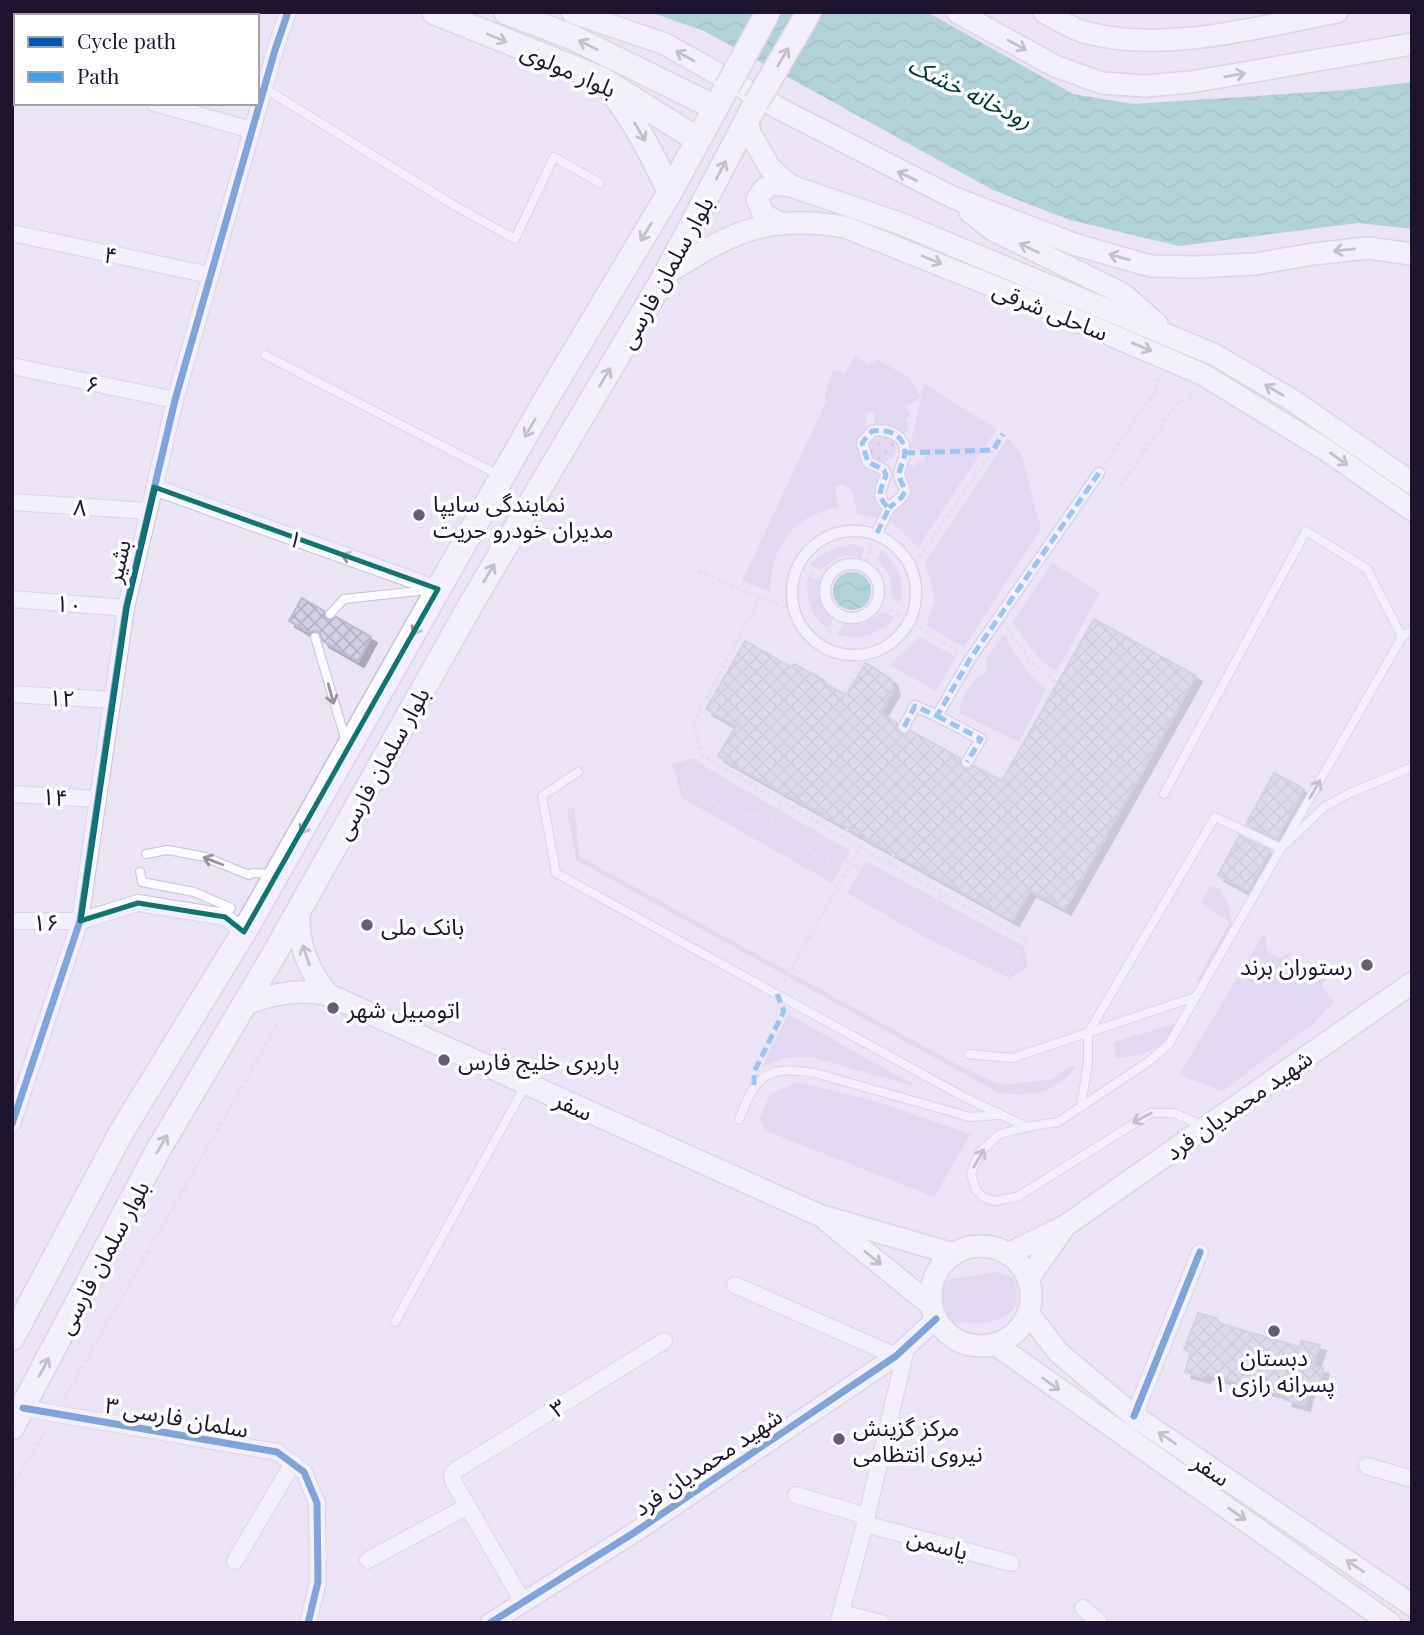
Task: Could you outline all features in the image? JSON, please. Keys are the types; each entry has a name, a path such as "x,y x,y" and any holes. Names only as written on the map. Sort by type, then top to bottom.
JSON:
{"main road":[{"name":"بلوار مولوی","path":"434,12 601,79 688,134"},
{"name":"بلوار مولوی","path":"506,12 572,37 713,98"},
{"path":"572,12 665,44 782,110 952,197 1074,244 1151,266 1255,264 1368,248 1412,254"},
{"name":"بلوار سلمان فارسی","path":"12,1338 122,1131 244,932 349,751 502,476 670,192 688,134 768,12"},
{"name":"بلوار سلمان فارسی","path":"18,1417 157,1153 299,910 470,606 666,274 752,111 809,12"},
{"path":"957,12 1055,66 1102,83 1123,85 1192,82 1412,44"},
{"path":"1044,12 1086,33 1147,41 1214,34 1337,12"},
{"path":"1070,12 1097,25 1142,33 1202,27 1288,12"},
{"path":"601,79 630,114 670,192"},
{"name":"ساحلی شرقی","path":"752,111 750,133 770,168 792,186 899,223 1213,354 1292,400 1412,483"},
{"path":"782,224 764,215 757,200 764,189 773,184 792,186"},
{"path":"952,197 993,230 1123,294 1170,334"},
{"name":"ساحلی شرقی","path":"666,274 717,242 749,229 812,222 845,227 932,260 1202,374 1323,448 1412,510"},
{"path":"299,910 298,926 302,947 311,970 329,995"},
{"name":"شهید محمدیان فرد","path":"1065,1226 1412,983"},
{"name":"سفر","path":"244,1004 295,991 329,995 820,1215 954,1254"},
{"name":"سفر","path":"820,1215 933,1312"},
{"path":"1008,1254 1065,1226"},
{"path":"1028,1279 1065,1226"},
{"path":"981,1246 1008,1254 1020,1265 1028,1279 1031,1296 1028,1314 1015,1333 995,1345 967,1345 954,1339 943,1330 933,1312 933,1282 945,1261 967,1248 981,1246"},
{"name":"سفر","path":"1028,1314 1059,1353 1134,1416 1412,1605"},
{"name":"سفر","path":"995,1345 1390,1623"}],"street":[{"name":"بشیر","path":"12,1124 80,921 126,608 174,400 288,12"},
{"path":"162,105 252,130"},
{"name":"۴","path":"12,233 210,275"},
{"name":"۶","path":"12,366 174,400"},
{"path":"877,533 889,508 905,491 899,480 905,449 897,434 888,430 872,431 862,443 867,462 884,470 886,475 879,495 889,508"},
{"path":"937,716 971,659 1099,473"},
{"name":"۱","path":"154,487 438,589"},
{"name":"۸","path":"12,502 149,511"},
{"path":"842,531 877,533 894,544 911,569 917,589 911,621 888,646 865,655 841,653 822,646 802,629 791,599 792,578 804,554 818,541 842,531"},
{"path":"851,564 863,567 873,573 878,583 877,603 864,616 855,618 838,615 825,598 826,583 834,570 841,566 851,564"},
{"name":"۱۰","path":"12,599 126,608"},
{"name":"۱۲","path":"12,694 112,700"},
{"path":"904,727 915,706 981,739 967,762"},
{"name":"۱۴","path":"12,794 98,799"},
{"name":"۱۶","path":"12,922 80,921 138,903 225,917 244,932"},
{"path":"1134,1416 1200,1252"},
{"path":"735,1285 901,1352 866,1520 839,1618 882,1623"},
{"name":"شهید محمدیان فرد","path":"490,1623 632,1534 901,1352 933,1312"},
{"name":"۳","path":"468,1506 453,1480 452,1474 456,1470 664,1341"},
{"name":"۳ سلمان فارسی","path":"18,1417 55,1413 277,1452 293,1463 304,1472 312,1485 317,1503 318,1582 309,1623"},
{"path":"236,1561 293,1463"},
{"path":"1367,1466 1412,1479"},
{"name":"یاسمن","path":"796,1495 866,1520 1011,1563"},
{"path":"368,1560 468,1506 523,1602"},
{"path":"1083,1608 1100,1623"}],"lane":[{"path":"264,89 443,199 515,239 554,157 600,183"},
{"path":"265,355 502,476"},
{"path":"1164,794 1306,531 1367,569 1402,637"},
{"path":"330,614 344,599 438,589"},
{"path":"1205,1127 1174,1113 1151,1113 1017,1197 994,1201 983,1197 976,1190 971,1174 979,1153 1000,1135 1058,1122 1148,1062 1168,1044 1402,637 1412,630"},
{"path":"316,637 349,751"},
{"path":"1281,848 1324,807 1412,767"},
{"path":"578,772 542,796 556,873 998,1115 1027,1127"},
{"path":"1081,1107 1088,1062 1088,1033 1215,817 1281,848"},
{"path":"146,854 168,850 205,857 249,875 277,874"},
{"path":"140,872 142,883 194,892 231,908"},
{"path":"968,1054 1012,1058 1195,997"},
{"path":"739,1120 754,1085 767,1074 790,1069 815,1073 970,1117 998,1115"},
{"path":"395,1322 526,1084"}],"path":[{"path":"1099,473 1156,391 1157,377 1169,359"},
{"path":"1121,486 1178,401 1190,397 1202,374"},
{"path":"911,569 993,450"},
{"path":"863,567 877,533"},
{"path":"798,566 826,583"},
{"path":"698,571 796,612"},
{"path":"703,756 683,773 682,787 691,799 705,799 716,803 727,813 761,815 779,823 795,842 812,854 852,863 867,880 897,904 933,910 953,940 983,956 986,966 998,972 1010,972 1018,962 1018,947 1025,939 703,756 694,723 761,597"},
{"path":"877,603 971,659"},
{"path":"822,646 838,615"},
{"path":"1001,615 1032,663 1058,682"},
{"path":"844,692 865,655"},
{"path":"772,820 783,802"},
{"path":"843,837 848,828"},
{"path":"777,994 861,848"},
{"path":"889,862 894,854"},
{"path":"933,910 942,894"},
{"path":"12,1488 277,1025"}],"highlighted area":[{"path":"154,487 438,589 244,932 225,917 138,903 80,921 126,608"}],"shaded area":[{"path":"855,355 869,365 877,359 909,378 920,396 924,384 997,429 918,547 891,522 896,509 905,500 905,468 908,463 914,466 918,461 924,462 926,452 910,447 921,398 906,406 911,416 905,418 909,428 903,434 894,426 874,425 874,411 867,413 865,430 857,440 862,460 868,467 879,472 880,478 873,490 876,502 882,507 878,519 857,514 852,490 843,485 835,486 838,507 811,516 801,522 786,538 775,558 771,592 742,581 826,402 825,396 833,370 845,374"},
{"path":"882,434 892,438 896,448 892,458 882,462 872,458 868,448 872,438"},
{"path":"1008,438 1021,454 1041,529 964,647 926,626 935,601 925,562"},
{"path":"853,544 864,548 861,559 845,556 821,570 810,565 829,551"},
{"path":"881,550 899,574 902,587 900,603 891,597 889,577 877,560"},
{"path":"1052,563 1100,593 1056,672 1037,656 1012,623"},
{"path":"808,576 819,581 822,601 834,617 828,629 810,606"},
{"path":"885,612 895,617 882,629 862,637 837,635 844,625 863,624"},
{"path":"1005,634 1022,664 1046,689 1019,742 960,713 964,694 971,684 986,672 987,657"},
{"path":"920,637 956,657 936,691 889,665"},
{"path":"695,758 707,768 850,851 832,883 682,798 672,764"},
{"path":"574,808 580,857 958,1065 1001,1085 1052,1079 1072,1065 1075,1068 1050,1089 1030,1094 997,1092 576,860 567,809"},
{"path":"866,861 1024,946 1028,966 1010,978 928,939 847,893"},
{"path":"1210,886 1221,890 1230,909 1232,929 1201,984 1196,982 1230,922 1201,903"},
{"path":"1263,934 1271,955 1279,958 1290,953 1290,960 1295,965 1306,965 1326,978 1321,987 1335,1001 1314,1023 1222,1091 1179,1075"},
{"path":"788,1014 917,1087 810,1057 784,1058 762,1067"},
{"path":"1180,1022 1167,1039 1154,1049 1116,1058 1114,1042"},
{"path":"798,1082 874,1101 971,1134 934,1197 766,1131 760,1120 770,1094"},
{"path":"998,1272 1013,1278 1016,1289 1017,1300 1008,1315 979,1323 950,1320 941,1301 942,1285 951,1279"}],"water":[{"name":"رودخانه خشک","path":"650,12 927,12 1073,94 1133,104 1347,90 1412,82 1412,229 1358,223 1179,246 1070,220 993,190 704,31"},
{"path":"852,572 865,578 871,591 865,604 852,610 839,604 833,591 839,578"}],"building":[{"path":"302,598 324,611 326,619 336,617 371,637 358,661 323,641 319,632 310,633 289,621"},
{"path":"1094,619 1196,676 1065,909 1030,890 1013,920 718,756 736,726 706,709 745,641 791,667 794,664 824,680 827,685 846,695 866,663 891,679 894,689 880,713 897,723 896,728 900,734 905,735 911,731 960,758 960,765 964,769 974,766 1002,781"},
{"path":"1274,773 1304,789 1277,839 1246,824"},
{"path":"1239,836 1270,850 1248,891 1218,875"},
{"path":"1198,1313 1217,1318 1219,1323 1300,1347 1301,1341 1320,1345 1313,1366 1323,1368 1318,1387 1309,1386 1304,1405 1286,1400 1288,1395 1205,1373 1204,1377 1185,1372 1191,1352 1184,1350"}],"marked path":[{"path":"877,533 889,508 881,496 886,475 884,470 868,462 862,443 872,431 891,433 904,444 904,458 899,475 905,491 889,508"},
{"path":"905,453 993,450 1003,434"},
{"path":"904,727 915,706 937,716 970,659 1099,473"},
{"path":"937,716 981,739 967,762"},
{"path":"754,1085 754,1072 784,1011 777,994"}],"cycle path":[{"path":"12,1124 80,921 126,608 175,400 288,12"},
{"path":"1134,1416 1200,1252"},
{"path":"490,1623 632,1534 896,1356 936,1319"},
{"path":"23,1408 277,1452 304,1472 317,1503 318,1582 308,1623"}],"place":[{"name":"نمایندگی سایپا مدیران خودرو حریت","path":"419,515"},
{"name":"بانک ملی","path":"367,925"},
{"name":"رستوران برند","path":"1367,965"},
{"name":"اتومبیل شهر","path":"333,1008"},
{"name":"باربری خلیج فارس","path":"444,1060"},
{"name":"دبستان پسرانه رازی ۱","path":"1274,1331"},
{"name":"مرکز گزینش نیروی انتظامی","path":"839,1439"}]}
